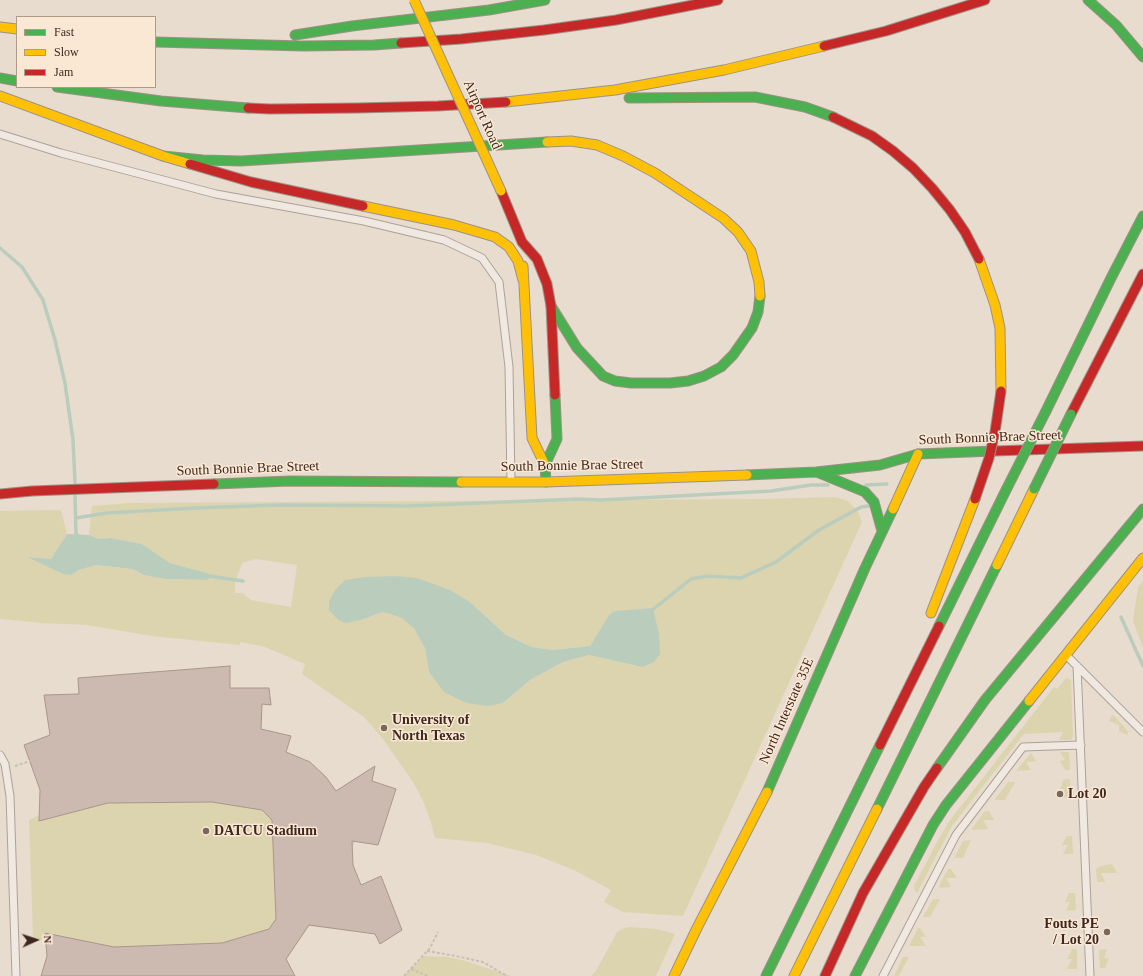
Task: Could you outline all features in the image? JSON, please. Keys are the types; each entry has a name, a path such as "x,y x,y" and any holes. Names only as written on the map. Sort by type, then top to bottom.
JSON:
{"main road":[{"name":"Airport Road","path":"414,0 501,191 522,242 537,259 547,284 551,306 557,439 545,465"},
{"path":"229,45 352,26 489,10 545,0"},
{"path":"156,42 303,46 374,45 461,39 616,20 718,0"},
{"path":"530,100 615,90 732,68 886,31 985,0"},
{"path":"1088,0 1116,25 1143,56"},
{"path":"0,27 16,29"},
{"path":"0,78 16,81"},
{"path":"64,88 161,101 212,106 270,109 438,106 530,100 755,97 805,107 830,115 872,136 893,150 913,168 950,210 965,232 977,254 993,299 1000,328 1001,391 984,477 927,623"},
{"path":"0,96 163,156 252,182 454,225 495,236 509,247 518,261 523,280"},
{"path":"163,156 203,160 241,161 571,141 598,145 655,173 722,218 738,232 751,251 759,282 760,297 758,312 752,328 743,342 721,367 704,376 688,381 670,383 631,383 615,381 603,376 577,348 551,306"},
{"path":"766,976 1143,216"},
{"name":"Airport Road","path":"522,242 532,438 545,465 546,482"},
{"path":"794,976 1071,414 1143,274"},
{"name":"South Bonnie Brae Street","path":"0,494 32,491 290,481 546,482 774,474 816,472 880,465 918,454 1143,446"},
{"name":"North Interstate 35E","path":"674,976 765,796 882,531 918,454"},
{"path":"816,472 865,492 874,502 882,531"},
{"path":"825,976 863,893 924,787 985,700 1143,509"},
{"path":"855,976 933,826 960,787 1143,558"},
{"path":"856,794 909,666"},
{"path":"878,807 902,768"}],"lane":[{"path":"0,134 61,153 216,194 364,221 444,240 482,258 499,282 509,367 511,482"},
{"path":"1066,655 1143,732"},
{"path":"1077,666 1090,976"},
{"path":"883,976 956,835 1023,747 1080,745"},
{"path":"0,755 5,764 10,796 16,976"}],"path":[{"path":"404,976 430,948 438,932"},
{"path":"427,951 483,962 507,976"},
{"path":"411,969 428,976"}],"shaded area":[{"path":"835,497 848,501 857,510 862,522 683,916 623,912 604,902 611,890 574,870 536,855 487,843 435,838 423,801 413,782 383,739 364,717 302,674 305,664 265,647 240,642 240,645 152,636 87,625 0,619 0,511 61,510 67,534 51,559 28,557 71,575 79,570 96,565 132,569 144,575 165,579 207,580 212,576 207,573 170,563 142,544 111,538 99,539 89,535 92,506 128,503 762,499","holes":["256,559 297,565 291,607 251,600 242,593 235,593 235,583 242,563","345,580 470,602 506,635 532,647 552,650 590,646 609,615 642,667 589,655 563,662 530,680 503,703 429,673 425,648 414,629 402,618 383,612 361,620"]},
{"path":"67,534 89,535 99,539 111,538 142,544 170,563 207,573 212,576 207,580 165,579 144,575 132,569 96,565 79,570 71,575 63,574 27,557 51,559"},
{"path":"395,576 417,578 450,590 470,602 506,635 532,647 552,650 590,646 609,615 615,611 653,608 659,634 660,654 654,662 642,667 589,655 563,662 530,680 503,703 487,706 466,703 444,692 429,672 425,648 414,629 402,618 383,612 361,620 346,623 338,620 329,610 329,601 335,590 345,580 365,577"},
{"path":"1143,581 1143,648 1133,621 1138,587"},
{"name":"DATCU Stadium","path":"230,666 230,688 269,688 271,705 262,705 262,729 291,736 286,752 336,790 375,766 372,781 396,789 378,845 355,841 352,849 353,865 361,885 381,876 402,930 380,944 375,934 309,926 287,959 295,976 41,976 47,956 46,941 33,938 29,820 39,815 40,790 24,745 55,734 49,727 44,695 79,694 78,678"},
{"path":"1066,678 1071,680 1072,739 1059,740 1063,732 1024,734 952,826 917,893 914,886 950,820 1054,687 1057,689"},
{"path":"1112,715 1127,730 1128,735 1119,731 1119,725 1109,721"},
{"path":"1060,752 1069,752 1070,770 1065,770 1060,761 1065,760"},
{"path":"1031,753 1036,761 1026,762 1031,770 1016,771"},
{"path":"1064,779 1070,779 1071,797 1061,798 1065,789 1060,789"},
{"path":"1008,782 1015,782 1005,800 995,800 995,799"},
{"path":"985,811 989,811 994,820 983,820 988,829 971,830"},
{"path":"1067,836 1072,836 1073,854 1063,854 1068,845 1062,845"},
{"path":"971,840 963,858 954,858 963,841"},
{"path":"1112,864 1117,873 1101,873 1105,882 1097,882 1096,869 1101,866"},
{"path":"948,869 951,869 957,878 946,878 951,887 940,888 939,886"},
{"path":"1069,893 1075,893 1076,910 1066,911 1070,902 1065,902"},
{"path":"933,899 940,899 930,917 923,917"},
{"path":"629,927 657,929 675,934 656,976 591,976 596,971 617,932"},
{"path":"918,928 920,928 926,937 920,937 926,946 909,946"},
{"path":"1072,949 1077,949 1077,969 1067,969 1072,959 1067,959"},
{"path":"1107,949 1104,958 1109,958 1105,968 1100,968 1099,950"},
{"path":"423,956 446,957 462,960 511,976 404,976"},
{"path":"903,957 909,957 899,976 894,976"}],"building":[{"name":"DATCU Stadium","path":"230,666 230,688 269,688 271,705 262,704 261,729 291,736 286,752 310,762 326,777 336,791 375,766 372,781 396,789 378,845 352,841 353,865 361,885 381,876 402,930 380,944 375,934 309,925 286,959 295,976 41,976 47,956 45,933 114,947 222,943 269,929 276,919 272,820 262,810 212,802 108,803 39,821 40,790 24,745 50,735 44,695 79,694 78,678"}],"waterway":[{"path":"0,248 22,267 43,300 55,340 65,383 73,440 75,483"},
{"path":"866,485 887,484"},
{"path":"76,518 107,513 280,505 408,506 578,499 601,500 771,491 811,485 828,485"},
{"path":"75,495 76,534 78,536"},
{"path":"651,611 691,579 708,576 741,578 776,562 819,530 861,507 869,506"},
{"path":"209,576 243,581"},
{"path":"1121,617 1143,666"}],"traffic: fast":[{"path":"295,35 352,26 489,10 545,0"},
{"path":"1088,0 1116,25 1143,57"},
{"path":"156,42 303,46 401,43"},
{"path":"0,78 16,81"},
{"path":"64,88 161,101 248,108"},
{"path":"629,98 755,97 805,107 833,117"},
{"path":"163,156 203,160 241,161 547,142"},
{"path":"1046,411 1143,216"},
{"path":"551,306 577,348 603,376 615,381 631,383 670,383 688,381 704,376 721,367 733,355 752,328 758,312 760,296"},
{"path":"546,482 545,465 557,439 555,395"},
{"path":"1006,490 1046,411"},
{"path":"1034,489 1071,414"},
{"path":"747,475 816,472 880,465 918,454 994,451"},
{"path":"819,473 865,492 874,502 882,531"},
{"path":"214,484 290,481 461,482"},
{"path":"939,626 1006,490"},
{"path":"767,792 865,568 893,509"},
{"path":"937,768 985,700 1143,509"},
{"path":"877,809 997,565"},
{"path":"855,976 933,825 946,805 1029,701"},
{"path":"766,976 880,745"}],"traffic: slow":[{"path":"414,0 501,191"},
{"path":"0,27 16,29"},
{"path":"506,102 615,90 724,70 824,46"},
{"path":"0,96 163,156 190,164"},
{"path":"547,142 571,141 597,145 623,156 655,173 723,218 738,232 751,251 759,282 760,296"},
{"path":"363,206 454,225 495,237 509,247 518,261 523,280"},
{"path":"979,259 995,305 1000,328 1001,391"},
{"path":"523,266 532,438 545,465"},
{"path":"893,509 918,454"},
{"path":"461,482 546,482 747,475"},
{"path":"997,565 1034,489"},
{"path":"931,613 975,499"},
{"path":"1029,701 1143,558"},
{"path":"674,976 767,792"},
{"path":"794,976 877,809"}],"traffic: jam":[{"path":"401,43 461,39 544,30 616,20 718,0"},
{"path":"824,46 886,31 985,0"},
{"path":"248,108 357,108 438,106 506,102"},
{"path":"833,117 872,136 913,168 950,210 965,232 979,259"},
{"path":"190,164 251,182 363,206"},
{"path":"501,191 522,242 537,259 547,284 551,306 555,395"},
{"path":"1071,414 1143,274"},
{"path":"975,499 989,458 995,432 1001,391"},
{"path":"994,451 1143,446"},
{"path":"0,494 32,491 214,484"},
{"path":"880,745 939,626"},
{"path":"825,976 863,893 924,787 937,768"}],"place":[{"name":"University of North Texas","path":"384,728"},
{"name":"Lot 20","path":"1060,794"},
{"name":"DATCU Stadium","path":"206,831"},
{"name":"Fouts PE / Lot 20","path":"1107,932"}]}
